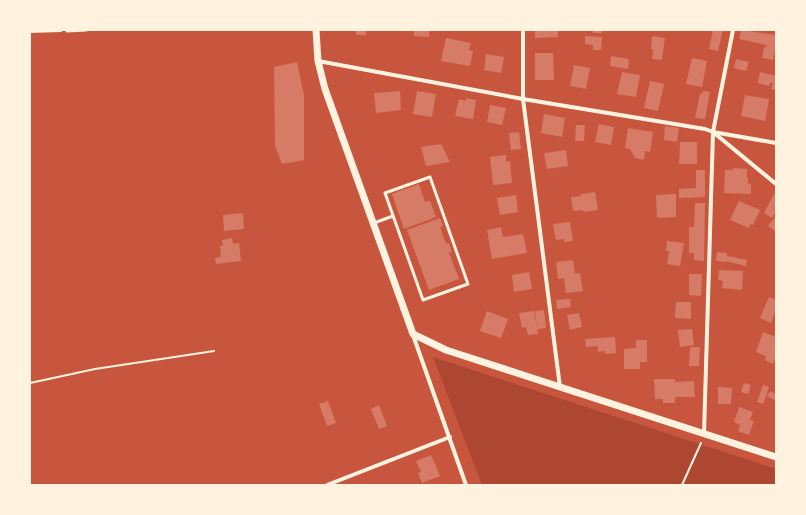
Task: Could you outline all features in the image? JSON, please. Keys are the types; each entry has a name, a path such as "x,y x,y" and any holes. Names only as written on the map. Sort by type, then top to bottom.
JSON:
{"street":[{"path":"316,30 318,61 325,89 466,485"},
{"path":"523,30 523,99 560,387"},
{"path":"704,434 713,132 733,30"},
{"path":"318,61 523,99 705,129 713,132 776,143"},
{"path":"713,132 776,184"},
{"path":"412,334 446,350 776,457"},
{"path":"327,485 450,437"}],"lane":[{"path":"67,31 86,30"},
{"path":"430,177 468,284 423,300 393,216 385,193 430,177"},
{"path":"374,224 393,216"}],"path":[{"path":"30,32 67,31"},
{"path":"30,383 95,369 214,351"},
{"path":"682,485 704,434"}],"shaded area":[{"path":"433,357 776,469 776,485 482,485"}],"building":[{"path":"356,30 366,30 366,35 356,35"},
{"path":"414,30 429,30 429,37 414,36"},
{"path":"535,30 558,30 558,37 535,38"},
{"path":"593,30 602,30 602,33 593,33"},
{"path":"713,30 723,30 718,51 709,49"},
{"path":"741,30 776,35 773,60 762,58 764,47 766,48 767,45 739,39"},
{"path":"585,36 602,37 601,50 593,50 593,45 585,44"},
{"path":"652,36 665,38 662,60 652,59"},
{"path":"446,38 471,43 469,50 473,51 470,66 441,61"},
{"path":"535,53 553,53 554,80 535,80"},
{"path":"486,54 504,57 501,73 484,70"},
{"path":"611,56 629,59 628,69 610,66"},
{"path":"692,58 707,61 702,87 686,84"},
{"path":"736,59 749,62 746,71 734,68"},
{"path":"297,62 304,95 304,160 282,164 275,146 274,67"},
{"path":"574,65 590,68 586,89 570,86"},
{"path":"622,72 640,75 636,97 617,94"},
{"path":"760,72 776,76 776,90 771,89 773,83 770,83 769,86 758,83"},
{"path":"650,81 664,84 658,111 644,108"},
{"path":"400,91 401,110 376,113 374,93"},
{"path":"417,91 436,94 432,117 413,114"},
{"path":"703,91 710,92 705,119 695,118 700,94 702,94"},
{"path":"745,95 769,99 765,121 741,116"},
{"path":"466,98 476,100 473,119 455,116 459,99 466,101"},
{"path":"490,105 506,108 502,125 487,122"},
{"path":"544,114 565,118 562,137 541,133"},
{"path":"599,124 614,127 611,145 595,142"},
{"path":"576,125 585,125 584,141 575,141"},
{"path":"665,126 679,128 677,142 664,140"},
{"path":"628,128 653,132 650,152 645,151 644,160 635,158 630,149 625,148"},
{"path":"519,132 521,149 511,150 509,133"},
{"path":"680,142 697,142 697,164 679,164"},
{"path":"441,144 450,162 426,166 421,147"},
{"path":"566,150 568,166 547,169 544,153"},
{"path":"506,155 506,162 510,161 512,183 493,185 490,157"},
{"path":"733,168 747,169 748,184 751,184 751,194 724,193 725,170 733,170"},
{"path":"696,170 705,170 705,197 679,198 679,189 696,188"},
{"path":"419,184 425,202 430,201 436,217 404,229 392,194"},
{"path":"595,192 598,210 583,212 583,210 573,211 571,197"},
{"path":"676,194 676,217 657,218 656,195"},
{"path":"774,194 776,195 776,211 772,218 764,213"},
{"path":"516,195 518,212 500,215 497,198"},
{"path":"739,201 760,210 753,225 750,224 749,228 730,220"},
{"path":"695,203 705,203 704,261 694,260 694,253 689,253 689,227 694,227"},
{"path":"243,213 244,229 224,231 223,215"},
{"path":"776,216 776,232 768,226"},
{"path":"440,218 443,226 440,227 446,244 449,243 452,252 449,253 459,279 429,290 407,230"},
{"path":"570,222 573,241 564,242 564,239 556,240 553,224"},
{"path":"501,227 503,237 523,234 527,253 492,259 487,230"},
{"path":"232,238 233,244 239,243 241,261 216,264 215,258 221,257 220,246 223,246 222,240"},
{"path":"667,241 684,243 680,266 667,264 669,251 666,251"},
{"path":"717,252 727,253 727,256 747,260 746,266 726,261 716,261"},
{"path":"573,260 575,274 580,273 583,291 566,293 564,278 558,279 556,262"},
{"path":"719,270 743,271 742,290 722,288 723,281 718,280"},
{"path":"529,272 532,289 514,292 512,275"},
{"path":"689,274 702,274 701,296 689,295"},
{"path":"769,297 776,300 776,309 771,323 760,318"},
{"path":"570,299 571,307 557,309 556,300"},
{"path":"676,302 691,302 691,319 675,318"},
{"path":"544,310 546,328 537,329 535,311"},
{"path":"487,311 508,319 501,338 480,331"},
{"path":"534,311 538,334 528,335 526,327 522,328 519,313"},
{"path":"579,313 582,327 570,330 567,315"},
{"path":"692,329 694,345 680,347 678,330"},
{"path":"763,332 776,337 776,357 773,364 765,360 766,356 756,352"},
{"path":"615,337 616,353 605,354 605,351 598,352 598,346 586,347 585,339"},
{"path":"636,340 647,340 647,362 640,362 640,369 624,369 624,349 636,348"},
{"path":"690,347 700,347 699,366 689,366"},
{"path":"654,379 675,379 675,382 694,381 695,397 675,397 675,403 663,403 663,399 655,399"},
{"path":"744,383 751,385 748,394 741,392"},
{"path":"763,385 769,387 763,404 757,402"},
{"path":"718,387 732,388 731,404 718,404"},
{"path":"770,391 776,394 776,401 767,396"},
{"path":"328,401 336,423 327,426 319,404"},
{"path":"379,405 387,426 379,429 371,409"},
{"path":"739,407 753,412 750,420 754,421 749,435 738,431 740,425 734,422"},
{"path":"431,455 440,476 422,483 418,473 421,472 416,461"}]}
